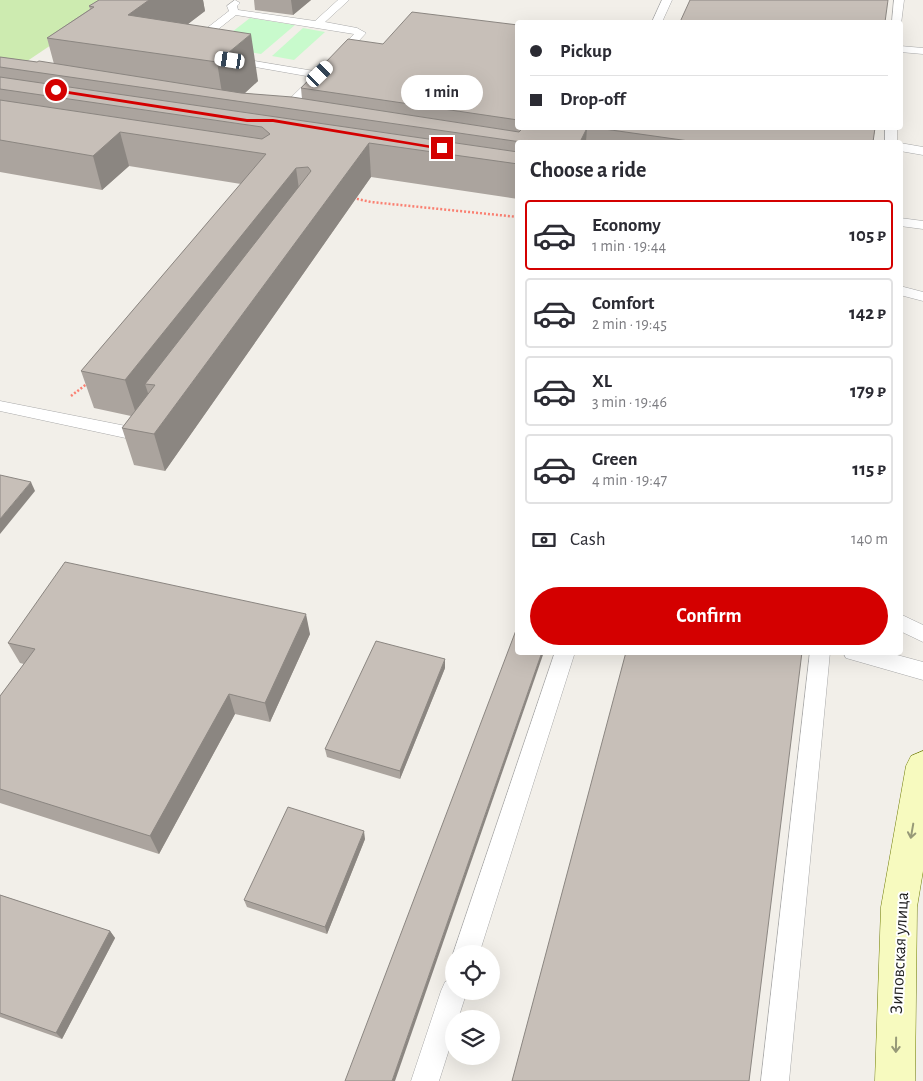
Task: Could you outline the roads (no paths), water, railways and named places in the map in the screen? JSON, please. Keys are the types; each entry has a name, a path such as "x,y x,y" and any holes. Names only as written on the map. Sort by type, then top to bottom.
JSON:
{"street":[{"name":"Зиповская улица","path":"896,1081 899,906 923,766"}],"lane":[{"path":"234,12 232,6 238,0"},
{"path":"317,24 344,0"},
{"path":"657,20 667,0"},
{"path":"897,20 899,0"},
{"path":"194,54 188,52 189,47 234,12 353,30 361,34 273,121 292,124"},
{"path":"903,49 923,52"},
{"path":"223,59 320,74"},
{"path":"903,147 923,150"},
{"path":"903,223 923,226"},
{"path":"903,291 923,297"},
{"path":"0,406 135,434 153,410"},
{"path":"903,624 923,634"},
{"path":"469,945 564,655"},
{"path":"775,1081 820,655"},
{"path":"864,655 923,671"},
{"path":"425,1081 451,1000"}]}
